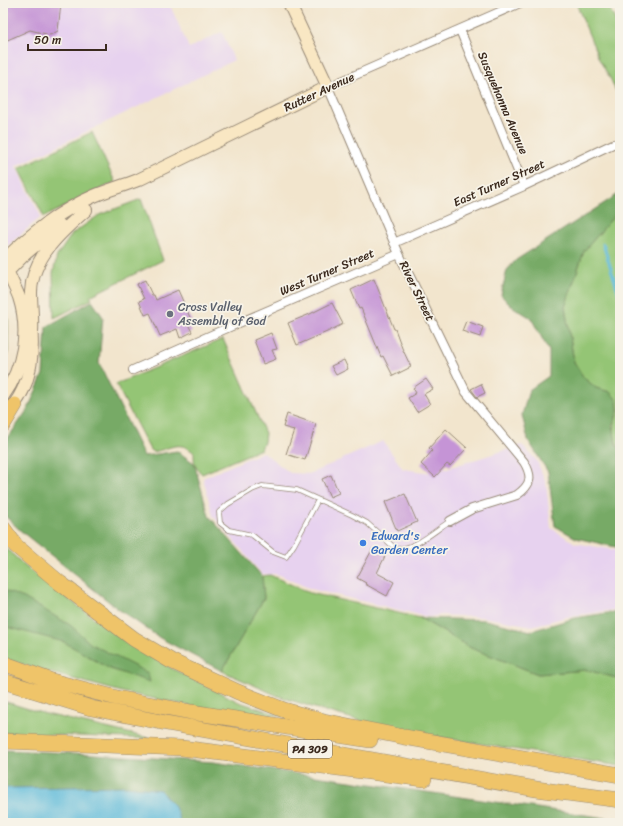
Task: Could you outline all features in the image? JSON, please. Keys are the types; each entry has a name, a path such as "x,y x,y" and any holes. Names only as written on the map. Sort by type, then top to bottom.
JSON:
{"highway":[{"path":"3,425 9,401"},
{"path":"3,528 16,546"},
{"path":"3,536 60,583 134,639 165,657 231,689 284,710 324,721 396,735 620,775"},
{"name":"PA 309","path":"3,663 52,681 117,698 192,712 620,779"},
{"name":"PA 309","path":"3,681 90,708 159,722 536,789 620,800"},
{"path":"3,742 182,748 475,785 536,789"}],"street":[{"name":"River Street","path":"289,3 328,87 399,254 466,392 524,462 528,470 530,478 528,485 517,495 472,509 450,521"},
{"name":"Rutter Avenue","path":"5,268 29,236 61,214 95,196 121,187 328,87 520,3"},
{"name":"Susquehanna Avenue","path":"460,30 524,186"},
{"name":"East Turner Street","path":"394,243 524,186 613,144"},
{"name":"Rutter Avenue","path":"5,268 24,255 45,236 63,223 121,187"},
{"path":"9,401 28,380 32,352 33,311 31,291 35,275 40,263 58,235 86,210"},
{"name":"West Turner Street","path":"133,370 399,254"},
{"path":"5,268 20,281 29,312 32,336"},
{"path":"3,418 9,401 12,383 20,364 24,335 22,308 5,268"}],"lane":[{"path":"318,500 286,557 273,552 252,536 229,530 220,523 220,512 228,504 262,486 297,490 352,515 367,523 396,549 401,549 417,543 450,521"}],"shaded area":[{"path":"3,3 169,3 189,48 222,32 234,60 16,166 41,217 6,247 3,245"},
{"path":"383,441 403,469 432,473 522,445 537,461 546,483 551,528 575,543 620,551 620,609 571,616 532,626 483,617 442,615 429,617 311,589 277,574 262,574 213,516 203,478 263,452 290,473 309,474"}],"green space":[{"path":"576,3 607,3 620,30 620,100 599,59"},
{"path":"92,132 115,182 44,217 19,168"},
{"path":"620,193 620,209 584,251 565,307 574,362 584,378 596,388 610,392 617,400 618,411 613,425 616,444 620,449 620,548 576,538 555,526 548,472 528,440 522,415 529,390 549,376 549,351 531,318 510,305 501,295 507,270 516,260"},
{"path":"141,199 163,260 90,296 92,299 54,318 53,273 57,256 72,234 99,215"},
{"path":"620,209 620,449 614,435 618,411 610,392 596,388 584,378 574,362 565,307 584,251"},
{"path":"92,301 103,317 99,363 144,456 177,451 194,463 209,516 262,576 264,598 222,671 160,638 118,609 22,532 6,517 3,511 3,445 28,409 43,374 46,327"},
{"path":"3,315 8,318 8,352 3,367"},
{"path":"223,339 265,433 264,442 261,449 202,474 195,465 194,453 189,449 175,446 153,452 150,450 116,384"},
{"path":"3,542 7,549 26,567 122,639 171,668 239,702 283,716 215,711 122,692 40,670 3,658"},
{"path":"270,575 310,593 420,618 471,648 538,674 587,670 620,679 620,766 379,726 278,696 222,671 264,598 262,576"},
{"path":"3,590 24,598 70,625 91,644 148,673 150,682 110,669 64,642 3,626"},
{"path":"620,611 620,679 587,670 538,674 471,648 420,618 485,620 531,631 575,618"},
{"path":"3,701 42,713 153,739 3,733"},
{"path":"3,750 213,762 620,820 620,823 3,823"}],"water":[{"path":"128,786 160,790 175,807 181,823 3,823 3,788"}],"building":[{"path":"3,3 61,3 58,31 50,35 30,30 3,42"},
{"path":"374,279 411,367 393,376 383,356 381,357 361,308 359,309 351,290"},
{"name":"Cross Valley Assembly of God","path":"145,280 156,300 178,290 192,322 188,324 192,332 180,338 177,329 160,336 150,313 145,315 139,301 144,299 137,284"},
{"path":"332,303 343,324 297,345 288,323"},
{"path":"466,321 483,327 480,337 462,331"},
{"path":"271,333 277,349 272,350 276,359 263,364 254,340"},
{"path":"344,360 348,369 336,375 331,366"},
{"path":"426,379 433,389 424,394 430,404 417,412 408,398 416,393 413,388"},
{"path":"481,384 485,393 477,397 471,389"},
{"path":"287,414 316,424 305,460 286,454 294,430 283,427"},
{"path":"446,429 467,448 450,466 447,464 435,477 421,464 432,451 429,448"},
{"path":"331,475 339,493 330,497 322,479"},
{"path":"405,494 417,522 397,531 385,502"},
{"path":"373,548 386,554 377,573 394,582 387,596 357,578"}],"waterway":[{"path":"603,244 620,297"}],"place":[{"name":"Cross Valley Assembly of God","path":"170,314"},
{"name":"Edward's Garden Center","path":"363,543"}]}
